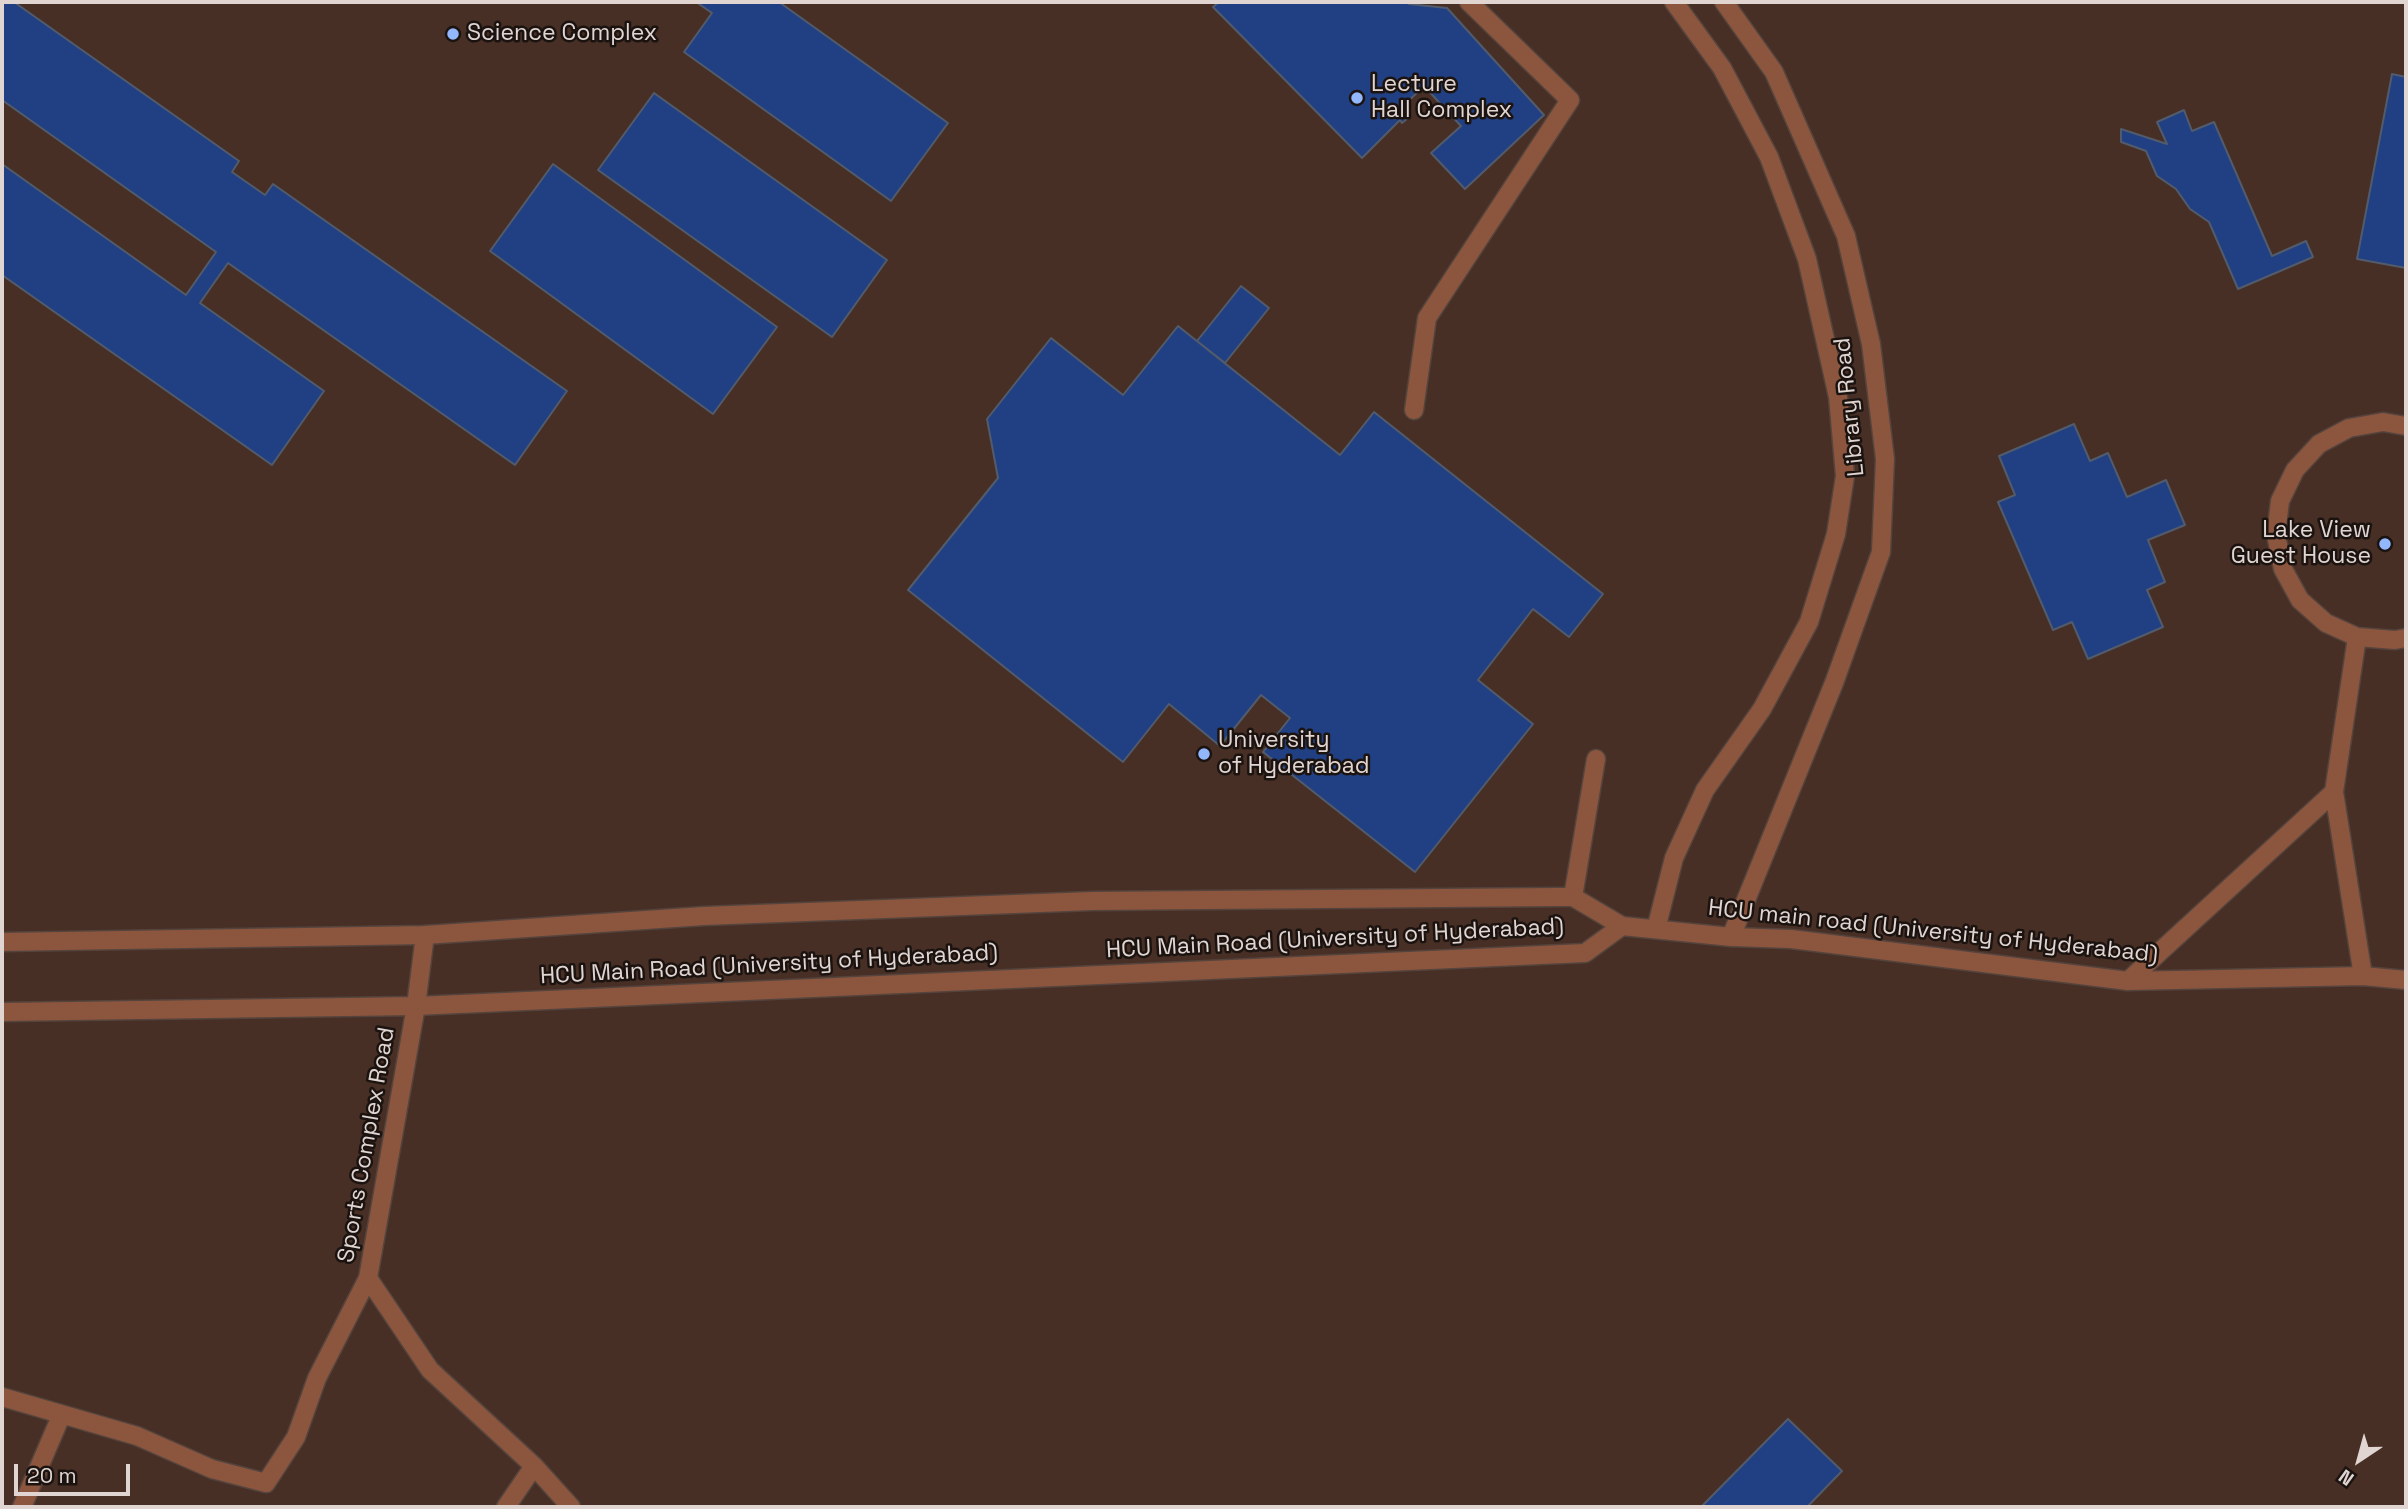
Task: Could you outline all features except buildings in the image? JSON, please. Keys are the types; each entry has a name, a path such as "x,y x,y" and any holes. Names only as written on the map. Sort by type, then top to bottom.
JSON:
{"street":[{"path":"1414,410 1427,318 1570,100 1469,2"},
{"path":"1656,929 1674,859 1705,790 1762,709 1809,622 1836,534 1845,476 1838,397 1807,259 1769,157 1722,68 1674,2"},
{"name":"Library Road","path":"1724,2 1774,72 1846,236 1871,344 1885,459 1881,552 1834,683 1731,937"},
{"path":"2406,426 2384,422 2349,428 2319,444 2295,470 2280,501 2276,535 2283,569 2300,600 2326,623 2357,637 2395,640 2406,638"},
{"path":"2357,637 2334,792 2363,976"},
{"path":"1573,897 1596,759"},
{"path":"2128,981 2334,792"},
{"name":"HCU Main Road (University of Hyderabad)","path":"2,942 425,935 716,915 1092,901 1573,897 1622,926 1585,953 416,1006 2,1012"},
{"name":"HCU main road (University of Hyderabad)","path":"1622,926 1731,937 1791,939 2128,981 2363,976 2406,980"},
{"name":"Sports Complex Road","path":"425,935 416,1006 368,1278 430,1370 534,1466 571,1507"},
{"path":"2,1397 136,1436 212,1469 266,1483 296,1437 317,1378 368,1278"},
{"path":"22,1507 61,1416"},
{"path":"506,1507 534,1466"}],"shaded area":[{"name":"University of Hyderabad","path":"2,2 2406,2 2406,1507 2,1507"}],"place":[{"name":"Science Complex","path":"453,34"},
{"name":"Lecture Hall Complex","path":"1357,98"},
{"name":"Lake View Guest House","path":"2385,544"},
{"name":"University of Hyderabad","path":"1204,754"}]}
